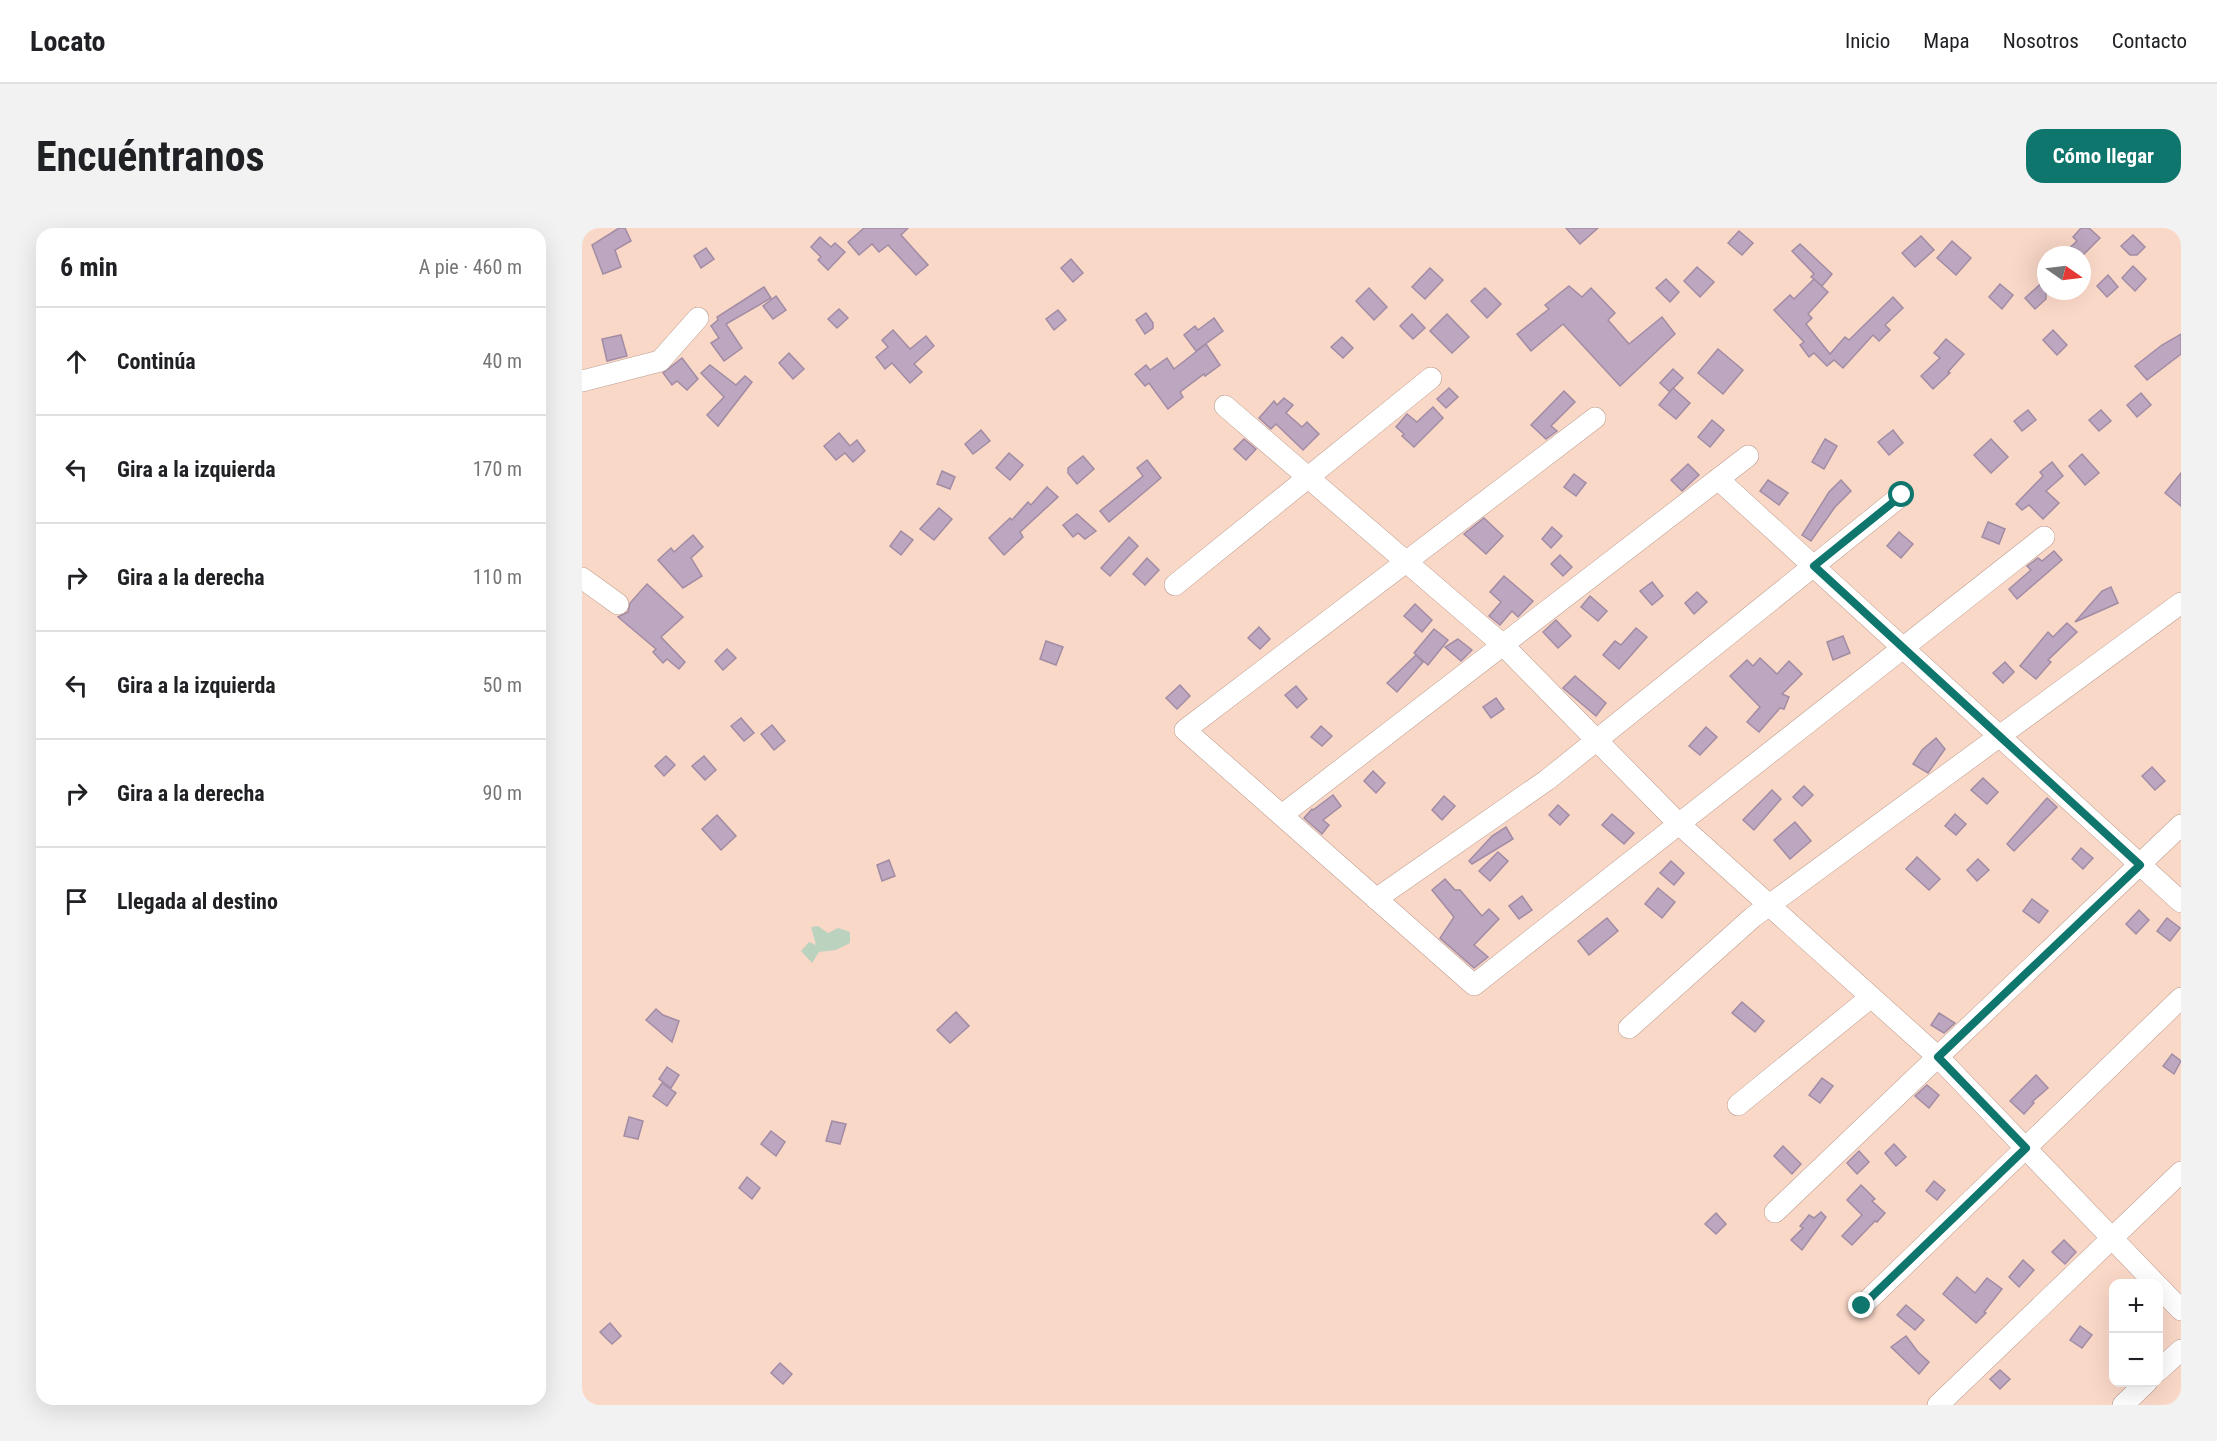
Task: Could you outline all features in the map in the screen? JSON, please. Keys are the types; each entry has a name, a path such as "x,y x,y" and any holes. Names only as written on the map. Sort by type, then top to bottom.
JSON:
{"street":[{"path":"582,381 660,361 698,318"},
{"path":"1175,585 1431,378"},
{"path":"1225,406 1503,645 1679,824 1938,1057 2151,1279"},
{"path":"1595,418 1185,730 1474,985 2044,537"},
{"path":"1282,815 1748,456"},
{"path":"1718,479 2181,903"},
{"path":"1376,899 1547,780 1902,495"},
{"path":"582,578 618,604"},
{"path":"1629,1028 1753,917 2181,603"},
{"path":"1775,1212 2181,825"},
{"path":"1738,1105 1871,997"},
{"path":"1862,1306 2181,998"},
{"path":"1938,1405 2181,1172"},
{"path":"2163,1291 2181,1310"},
{"path":"2163,1366 2181,1350"},
{"path":"2123,1405 2143,1387"}],"green space":[{"path":"818,926 828,933 838,928 850,932 850,943 836,950 819,952 812,963 801,951 809,942 816,945 811,927"}],"building":[{"path":"619,228 625,228 631,241 615,250 621,267 603,274 592,245"},
{"path":"864,228 908,228 901,235 928,265 916,275 888,245 879,252 872,244 859,255 848,242"},
{"path":"1566,228 1598,228 1580,244"},
{"path":"2081,228 2089,228 2100,238 2091,247 2072,246 2077,241 2073,237"},
{"path":"1739,231 1753,243 1742,255 1728,243"},
{"path":"2133,235 2145,247 2137,255 2130,255 2121,246"},
{"path":"1921,236 1934,250 1915,267 1902,253"},
{"path":"820,237 831,247 835,243 845,252 828,270 818,260 821,257 811,247"},
{"path":"1952,241 1971,258 1956,275 1937,258"},
{"path":"1800,244 1832,274 1822,286 1811,277 1814,274 1792,251"},
{"path":"706,248 714,259 701,268 694,256"},
{"path":"1071,259 1083,273 1073,282 1061,268"},
{"path":"2133,266 2146,279 2135,291 2122,278"},
{"path":"1697,267 1714,282 1700,297 1684,281"},
{"path":"1430,268 1443,280 1425,299 1412,287"},
{"path":"2108,275 2118,287 2107,297 2097,286"},
{"path":"1666,279 1679,292 1670,302 1656,288"},
{"path":"1814,279 1828,292 1808,314 1812,318 1806,324 1830,354 1845,337 1849,340 1893,297 1903,308 1885,325 1890,330 1879,341 1873,335 1843,368 1834,360 1827,366 1814,353 1809,357 1800,345 1804,342 1774,310 1790,295 1794,299"},
{"path":"2000,284 2013,295 2002,309 1989,297"},
{"path":"1569,286 1582,297 1591,288 1615,313 1608,320 1629,344 1662,317 1675,334 1620,386 1563,324 1531,351 1517,334 1549,309 1545,305"},
{"path":"764,287 771,298 726,324 742,348 724,361 711,343 719,338 711,326 718,320 717,317"},
{"path":"2037,287 2037,300 2045,300 2035,309 2025,298"},
{"path":"1369,288 1387,307 1374,320 1356,301"},
{"path":"1485,288 1501,304 1487,318 1471,301"},
{"path":"776,296 786,310 773,319 763,306"},
{"path":"839,309 848,318 837,328 828,319"},
{"path":"1058,310 1066,320 1054,330 1046,319"},
{"path":"1146,313 1153,323 1153,328 1145,334 1136,320"},
{"path":"1412,314 1425,328 1413,339 1400,326"},
{"path":"1447,314 1469,337 1452,353 1430,331"},
{"path":"1214,318 1223,331 1196,351 1184,335 1195,326 1198,330"},
{"path":"893,330 910,349 926,336 934,346 914,364 922,372 910,383 892,363 885,369 876,357 888,347 882,340"},
{"path":"2053,330 2067,345 2057,355 2043,340"},
{"path":"2181,334 2181,354 2147,380 2135,366 2162,345"},
{"path":"621,335 627,356 607,361 602,339"},
{"path":"1342,337 1353,348 1343,358 1331,347"},
{"path":"1946,339 1964,354 1948,372 1950,373 1933,389 1921,376 1940,358 1934,353"},
{"path":"1206,344 1220,365 1180,392 1183,397 1168,409 1149,383 1145,386 1135,374 1146,365 1150,370 1167,358 1174,369"},
{"path":"1718,349 1743,370 1723,394 1698,373"},
{"path":"789,353 804,369 793,379 779,363"},
{"path":"682,358 698,379 687,390 677,381 672,385 663,373"},
{"path":"710,365 736,385 745,376 752,382 718,426 707,415 724,397 701,373"},
{"path":"1673,369 1683,378 1670,392 1660,383"},
{"path":"1449,388 1458,397 1446,408 1437,399"},
{"path":"1673,388 1690,403 1676,419 1659,405"},
{"path":"1564,391 1575,402 1551,426 1557,431 1546,439 1531,425"},
{"path":"2141,393 2151,405 2137,417 2127,405"},
{"path":"1284,398 1293,405 1286,413 1302,427 1307,422 1319,434 1303,450 1276,424 1271,429 1259,418 1274,401 1277,405"},
{"path":"1433,407 1443,418 1414,447 1396,427 1407,414 1417,422"},
{"path":"2028,410 2036,420 2022,431 2014,421"},
{"path":"2101,410 2111,421 2099,431 2089,420"},
{"path":"1712,420 1724,430 1710,447 1698,437"},
{"path":"981,430 990,441 973,454 965,444"},
{"path":"1893,430 1903,443 1889,455 1878,442"},
{"path":"839,433 850,446 857,440 865,451 853,462 845,453 836,460 824,446"},
{"path":"1244,439 1256,449 1246,460 1234,449"},
{"path":"1825,439 1837,446 1824,469 1812,462"},
{"path":"1991,439 2008,457 1991,473 1974,455"},
{"path":"1009,453 1023,465 1010,480 996,468"},
{"path":"2082,454 2099,473 2085,485 2069,466"},
{"path":"1083,456 1094,469 1077,484 1068,473 1068,468"},
{"path":"1147,460 1161,478 1109,522 1100,511 1143,476 1137,468"},
{"path":"2052,462 2063,476 2046,491 2059,503 2043,519 2029,505 2022,510 2016,504 2043,476 2040,472"},
{"path":"1688,464 1699,475 1682,491 1671,480"},
{"path":"942,471 955,477 950,489 937,484"},
{"path":"2181,473 2181,506 2165,493"},
{"path":"1574,474 1586,483 1576,496 1564,487"},
{"path":"1768,480 1788,493 1779,505 1760,491"},
{"path":"1841,480 1851,491 1835,507 1811,541 1802,535 1829,492"},
{"path":"1047,487 1058,497 1020,532 1023,537 1004,555 989,538 1010,518 1012,520 1028,502 1031,505"},
{"path":"939,508 952,519 934,540 920,529"},
{"path":"1077,514 1096,531 1085,539 1078,533 1073,537 1063,525"},
{"path":"1484,518 1503,536 1486,554 1464,534"},
{"path":"1988,522 2005,529 1999,544 1982,537"},
{"path":"1552,527 1562,536 1551,548 1542,539"},
{"path":"901,531 913,540 901,555 890,546"},
{"path":"1899,532 1913,544 1901,558 1887,546"},
{"path":"693,535 703,547 691,558 702,576 683,588 658,560 671,548 674,552"},
{"path":"1129,537 1138,546 1110,576 1101,568"},
{"path":"2054,551 2062,560 2017,599 2009,589 2031,570 2027,566 2038,558 2042,561"},
{"path":"1560,555 1572,567 1563,576 1551,564"},
{"path":"1147,558 1159,570 1145,585 1133,574"},
{"path":"1504,576 1533,601 1518,617 1512,611 1500,625 1489,616 1501,602 1490,592"},
{"path":"1652,582 1663,596 1652,605 1640,591"},
{"path":"647,584 683,617 661,637 685,662 679,669 667,659 663,663 653,652 656,649 618,617 628,612 630,603"},
{"path":"2111,587 2118,603 2075,622 2102,591"},
{"path":"1697,592 1707,602 1694,614 1685,603"},
{"path":"1590,596 1607,611 1598,621 1581,607"},
{"path":"1415,604 1432,620 1422,632 1404,616"},
{"path":"1556,620 1571,636 1558,648 1543,632"},
{"path":"2067,623 2077,632 2048,660 2051,662 2036,679 2020,666 2048,632 2053,637"},
{"path":"1259,627 1270,639 1260,649 1248,638"},
{"path":"1636,628 1647,637 1619,669 1603,655 1615,641 1621,645"},
{"path":"1434,629 1448,640 1428,665 1414,653"},
{"path":"1843,636 1850,653 1833,660 1827,642"},
{"path":"1458,639 1472,650 1461,661 1445,647"},
{"path":"1046,641 1063,647 1056,665 1040,659"},
{"path":"727,649 736,658 723,670 715,661"},
{"path":"1416,655 1423,662 1397,692 1387,683"},
{"path":"1760,658 1777,674 1789,661 1802,674 1782,694 1789,697 1784,709 1780,708 1759,732 1747,722 1760,707 1730,676 1747,660 1753,666"},
{"path":"2005,662 2014,672 2003,683 1993,673"},
{"path":"1575,676 1606,703 1596,716 1563,688"},
{"path":"1180,685 1190,696 1177,709 1166,698"},
{"path":"1296,686 1307,699 1297,708 1285,695"},
{"path":"1496,698 1504,709 1491,718 1483,707"},
{"path":"741,718 754,733 744,741 731,726"},
{"path":"772,725 785,741 774,750 761,734"},
{"path":"1321,726 1332,736 1322,746 1311,737"},
{"path":"1706,727 1717,737 1700,755 1689,746"},
{"path":"1936,738 1945,749 1928,773 1913,764 1922,750"},
{"path":"666,756 675,765 664,776 655,766"},
{"path":"704,756 716,770 705,780 692,766"},
{"path":"2152,767 2165,781 2155,790 2142,776"},
{"path":"1373,771 1385,783 1376,793 1364,781"},
{"path":"1983,778 1998,792 1987,804 1971,790"},
{"path":"1804,786 1813,795 1802,806 1793,797"},
{"path":"1772,790 1781,799 1754,830 1743,820"},
{"path":"1333,795 1341,806 1323,820 1329,825 1322,834 1304,818 1312,809"},
{"path":"1444,796 1455,806 1442,820 1432,810"},
{"path":"2047,798 2057,807 2014,851 2007,844"},
{"path":"1558,805 1569,815 1560,825 1549,815"},
{"path":"1612,814 1634,833 1624,844 1602,825"},
{"path":"1955,814 1966,824 1956,835 1945,826"},
{"path":"717,815 736,836 721,850 702,829"},
{"path":"1795,822 1811,841 1790,859 1774,840"},
{"path":"1506,827 1513,839 1472,864 1469,861 1492,836"},
{"path":"2081,848 2093,858 2083,869 2072,859"},
{"path":"1498,852 1508,861 1490,881 1479,871"},
{"path":"1917,857 1940,879 1929,890 1906,869"},
{"path":"1978,859 1989,870 1977,881 1967,870"},
{"path":"889,860 895,876 882,881 877,865"},
{"path":"1671,861 1684,873 1674,885 1660,873"},
{"path":"1445,879 1455,890 1460,890 1482,916 1489,909 1499,919 1474,945 1488,957 1474,968 1440,938 1454,917 1432,890"},
{"path":"1658,888 1675,902 1662,918 1645,904"},
{"path":"1522,896 1532,910 1519,919 1509,906"},
{"path":"2032,899 2048,911 2039,923 2023,911"},
{"path":"2139,910 2149,920 2136,934 2126,924"},
{"path":"1607,918 1618,931 1589,955 1578,941"},
{"path":"2167,918 2180,928 2170,941 2157,931"},
{"path":"1742,1002 1764,1021 1755,1032 1732,1013"},
{"path":"656,1009 663,1015 679,1021 672,1042 646,1020"},
{"path":"956,1012 969,1026 950,1043 937,1030"},
{"path":"1939,1013 1955,1023 1944,1033 1931,1025"},
{"path":"2172,1054 2181,1061 2174,1074 2163,1066"},
{"path":"667,1067 679,1075 671,1088 659,1079"},
{"path":"2036,1075 2048,1088 2032,1102 2034,1103 2024,1114 2010,1101"},
{"path":"1822,1078 1833,1086 1820,1103 1809,1095"},
{"path":"662,1083 676,1093 667,1106 653,1096"},
{"path":"1927,1085 1939,1095 1929,1108 1915,1096"},
{"path":"629,1117 643,1121 638,1139 624,1136"},
{"path":"832,1121 846,1124 840,1144 826,1141"},
{"path":"771,1131 785,1142 776,1156 761,1144"},
{"path":"1894,1144 1906,1157 1896,1166 1885,1153"},
{"path":"1783,1146 1801,1164 1792,1174 1774,1156"},
{"path":"1859,1151 1869,1162 1857,1174 1847,1163"},
{"path":"747,1177 760,1188 752,1199 739,1188"},
{"path":"1934,1181 1945,1190 1937,1200 1926,1191"},
{"path":"1861,1185 1875,1199 1872,1201 1885,1213 1852,1245 1842,1236 1862,1215 1847,1200"},
{"path":"1821,1212 1826,1217 1802,1250 1791,1240 1803,1228 1800,1226 1809,1215 1814,1218"},
{"path":"1716,1213 1726,1224 1716,1234 1705,1224"},
{"path":"2064,1240 2076,1252 2065,1264 2052,1252"},
{"path":"2023,1260 2034,1270 2019,1287 2009,1277"},
{"path":"1957,1277 1975,1293 1987,1278 2002,1289 1984,1312 1986,1313 1976,1323 1943,1294"},
{"path":"1906,1305 1924,1320 1915,1330 1897,1315"},
{"path":"610,1323 621,1336 612,1344 600,1332"},
{"path":"2080,1326 2092,1335 2082,1348 2070,1340"},
{"path":"1906,1336 1929,1362 1919,1374 1891,1347"},
{"path":"780,1363 792,1374 783,1384 771,1373"},
{"path":"2000,1370 2010,1379 2000,1389 1990,1379"}],"route":[{"path":"1862,1306 2026,1148 1938,1057 2140,865 1814,566 1902,495"}]}
